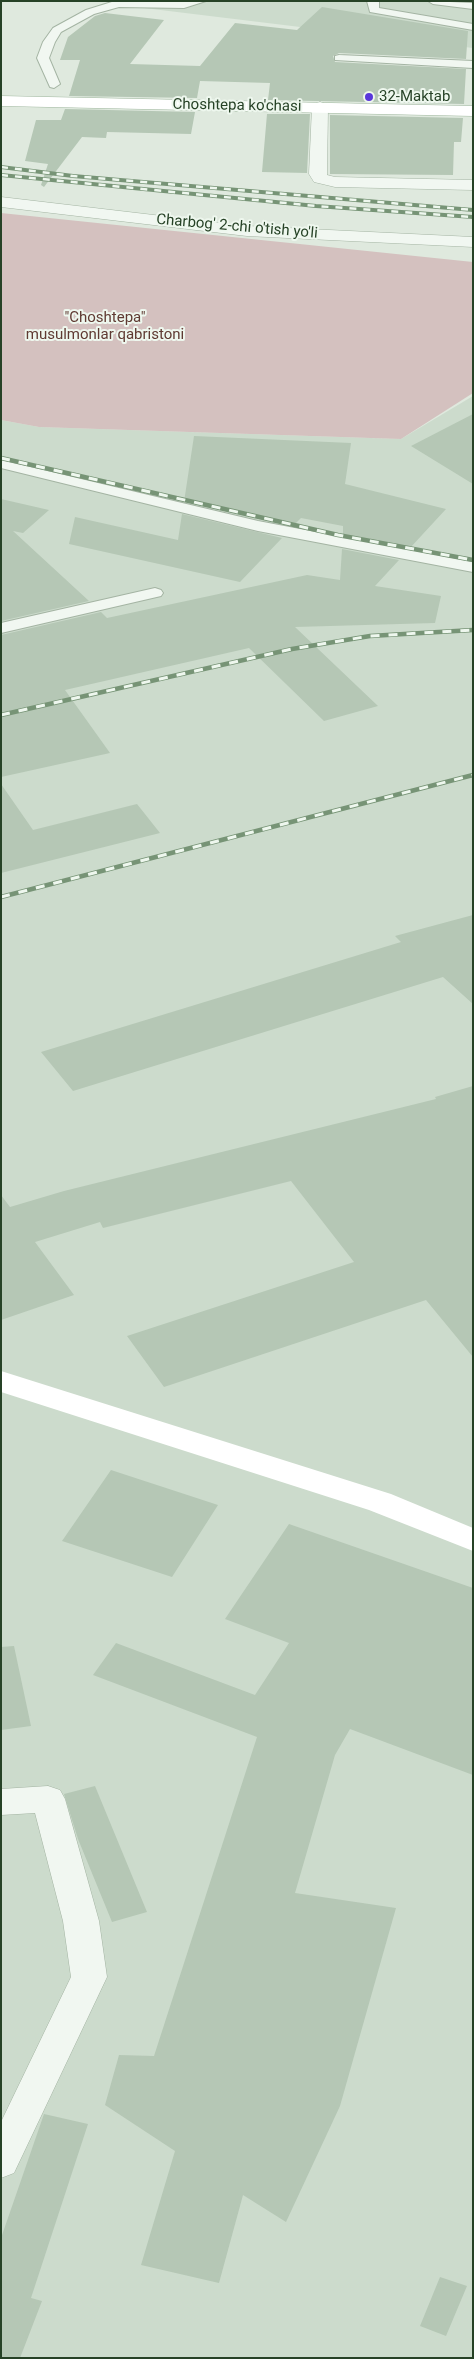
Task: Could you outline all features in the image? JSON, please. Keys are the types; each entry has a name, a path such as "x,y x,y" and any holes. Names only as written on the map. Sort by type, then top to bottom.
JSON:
{"main road":[{"name":"Choshtepa ko'chasi","path":"1,90 473,100"},
{"name":"Choshtepa ko'chasi","path":"1,101 473,111"},
{"path":"1,1381 380,1502 473,1540"}],"street":[{"path":"320,107 318,174 320,178 335,182 473,185"},
{"name":"Charbog' 2-chi o'tish yo'li","path":"1,202 247,230 473,242"},
{"path":"1,1802 48,1799 81,1921 89,1977 1,2162"}],"lane":[{"path":"54,84 43,58 48,42 57,30 90,12 124,3 155,6 184,5 201,1"},
{"path":"373,1 374,10 473,27"},
{"path":"433,1 473,6"},
{"path":"339,58 473,65"},
{"path":"1,464 258,526 473,567"},
{"path":"1,628 155,593"}],"shaded area":[{"path":"153,1 473,1 473,48 144,8"},
{"path":"473,396 473,2358 1,2358 1,420 39,427 401,439"}],"green space":[{"name":"\"Choshtepa\" musulmonlar qabristoni","path":"1,213 473,262 473,393 401,439 39,427 1,420"}],"building":[{"path":"322,7 468,31 466,59 339,53 333,56 335,62 466,69 464,104 268,100 270,83 200,81 197,98 69,96 80,60 60,60 68,37 95,16 105,13 164,20 130,64 200,66 235,23 297,30"},
{"path":"65,109 195,112 191,134 107,132 106,138 82,137 44,187 41,185 48,164 25,161 36,120 61,120"},
{"path":"267,114 310,114 307,173 262,172"},
{"path":"330,115 463,118 461,142 454,142 453,175 330,174"},
{"path":"473,414 473,484 411,446"},
{"path":"194,436 351,443 345,484 446,509 410,548 343,535 343,526 301,518 293,526 184,502"},
{"path":"1,499 49,510 23,533 13,531 89,601 1,621"},
{"path":"182,514 282,538 240,582 69,544 75,517 178,540"},
{"path":"342,549 399,560 375,586 441,596 435,623 295,627 378,706 324,721 249,648 65,690 110,753 1,777 1,635 101,612 107,618 307,575 340,580"},
{"path":"1,784 33,830 137,804 160,833 1,873"},
{"path":"473,915 473,1004 443,977 73,1091 41,1052 401,942 395,936"},
{"path":"473,1086 473,1357 426,1300 164,1387 127,1336 354,1262 291,1181 103,1228 100,1222 35,1242 74,1295 1,1320 1,1195 10,1207 64,1191 436,1099 435,1097"},
{"path":"111,1470 218,1505 172,1577 62,1541"},
{"path":"289,1524 473,1588 473,1775 350,1729 335,1755 295,1893 396,1908 340,2106 286,2222 243,2195 219,2283 141,2265 175,2151 105,2105 119,2055 154,2056 257,1737 93,1675 116,1643 255,1695 289,1643 225,1619"},
{"path":"14,1646 31,1726 1,1730 1,1647"},
{"path":"95,1786 147,1912 112,1922 78,1839 64,1794"},
{"path":"44,2114 88,2124 31,2298 42,2301 20,2358 1,2358 1,2238"},
{"path":"440,2277 467,2286 446,2336 420,2326"}],"railway":[{"path":"1,167 73,176 473,210"},
{"path":"1,175 316,206 473,217"},
{"path":"1,458 338,535 473,560"},
{"path":"1,715 292,649 370,636 473,630"},
{"path":"1,897 473,775"}],"place":[{"name":"32-Maktab","path":"369,97"}]}
